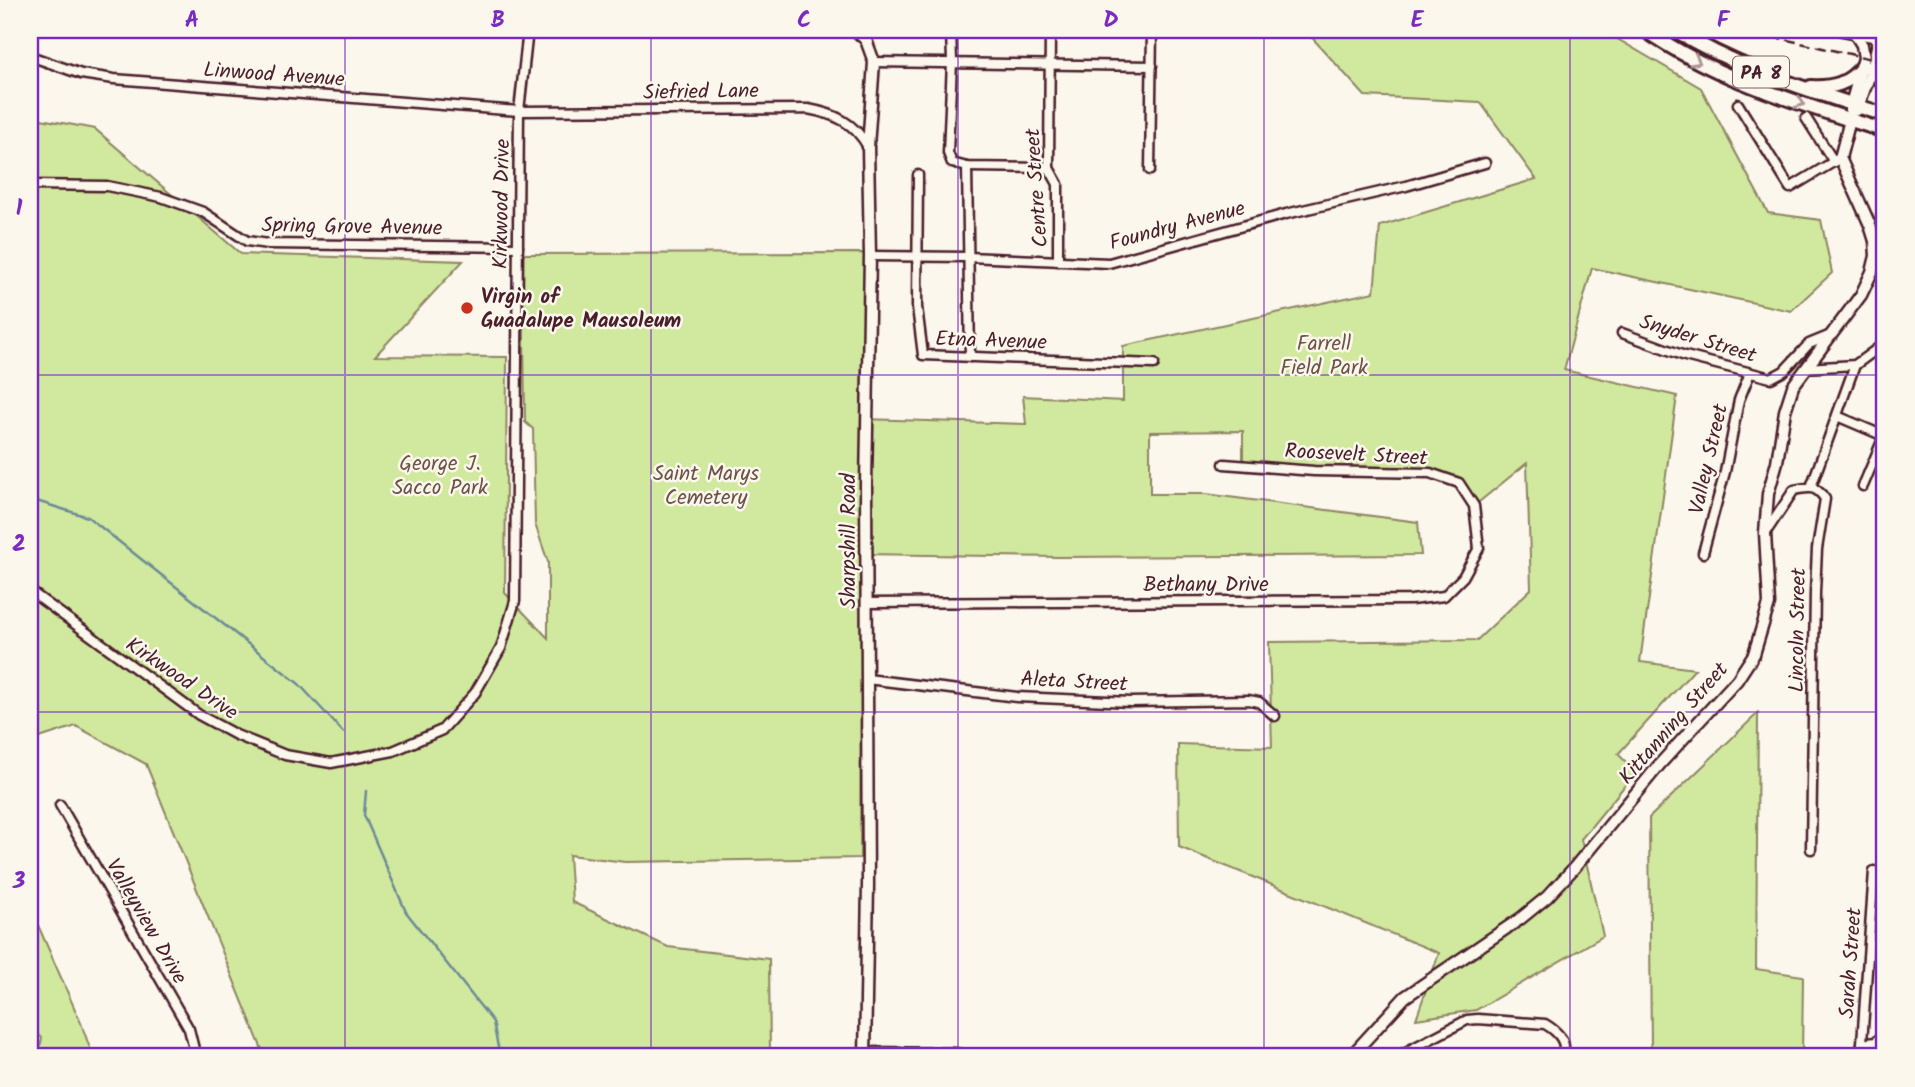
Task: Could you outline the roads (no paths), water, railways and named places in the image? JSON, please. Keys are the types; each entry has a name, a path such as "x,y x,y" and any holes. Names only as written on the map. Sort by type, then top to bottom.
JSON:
{"highway":[{"name":"PA 8","path":"1645,30 1726,76 1885,131"},
{"name":"PA 8","path":"1675,30 1720,55 1796,85 1885,115"},
{"path":"1796,85 1816,88 1836,86 1853,78 1868,66 1885,84"}],"street":[{"name":"Kirkwood Drive","path":"30,591 199,715 236,735 285,755 331,763 393,751 442,730 475,693 501,648 515,601 519,111 528,30"},
{"path":"855,30 866,40 874,62 1152,66"},
{"path":"951,30 948,152 952,163 967,167 1049,168"},
{"name":"Centre Street","path":"1050,30 1049,168 1058,184 1058,261"},
{"path":"1150,170 1152,30"},
{"path":"1738,104 1790,188 1837,160 1868,66 1882,38 1842,30"},
{"path":"1854,32 1863,48 1868,66"},
{"name":"Linwood Avenue","path":"30,56 81,74 114,79 519,111"},
{"name":"Sharpshill Road","path":"864,1054 868,867 868,147 874,62"},
{"name":"Siefried Lane","path":"519,111 808,108 830,113 849,122 860,133 868,147"},
{"path":"1806,118 1837,160"},
{"name":"Kittanning Street","path":"1350,1057 1405,997 1520,919 1547,897 1660,764 1737,680 1754,654 1769,604 1765,533 1768,494 1777,462 1785,411 1793,386 1865,289 1881,252 1837,160"},
{"name":"Foundry Avenue","path":"870,256 1109,263 1485,163"},
{"path":"967,167 970,356"},
{"name":"Etna Avenue","path":"918,175 917,307 923,355 1154,364"},
{"name":"Spring Grove Avenue","path":"30,185 107,186 161,197 203,212 247,240 268,244 518,247"},
{"name":"Snyder Street","path":"1622,333 1685,356 1771,379 1784,371 1809,344 1831,335"},
{"path":"1806,369 1855,365 1885,343"},
{"path":"1765,533 1794,490 1811,487 1855,365"},
{"name":"Valley Street","path":"1703,553 1726,472 1739,400 1750,373"},
{"path":"1838,416 1885,435 1863,486"},
{"name":"Roosevelt Street","path":"1224,464 1314,471 1430,473 1459,483 1474,506"},
{"name":"Lincoln Street","path":"1811,487 1820,491 1825,499 1817,549 1815,592 1811,849"},
{"name":"Bethany Drive","path":"866,603 1410,600 1444,596 1462,577 1479,548 1474,506"},
{"name":"Aleta Street","path":"867,679 1017,697 1130,702 1248,700 1259,702 1275,716"},
{"name":"Valleyview Drive","path":"60,805 189,1029 196,1057"},
{"name":"Sarah Street","path":"1861,1057 1874,871"},
{"path":"1396,1057 1467,1020 1478,1019 1545,1024 1560,1036 1565,1052 1562,1057"},
{"path":"1862,1044 1875,1042 1882,1037 1885,1023"},
{"path":"864,1054 956,1053 971,1057"}],"waterway":[{"path":"30,499 88,517 299,684 343,732"},
{"path":"366,791 364,815 406,912 493,1022 500,1057"}],"railway":[{"path":"1743,30 1885,62"}],"place":[{"name":"Virgin of Guadalupe Mausoleum","path":"467,308"}],"park label":[{"name":"Farrell Field Park","path":"1324,355"},
{"name":"George J. Sacco Park","path":"440,475"},
{"name":"Saint Marys Cemetery","path":"706,485"}]}
